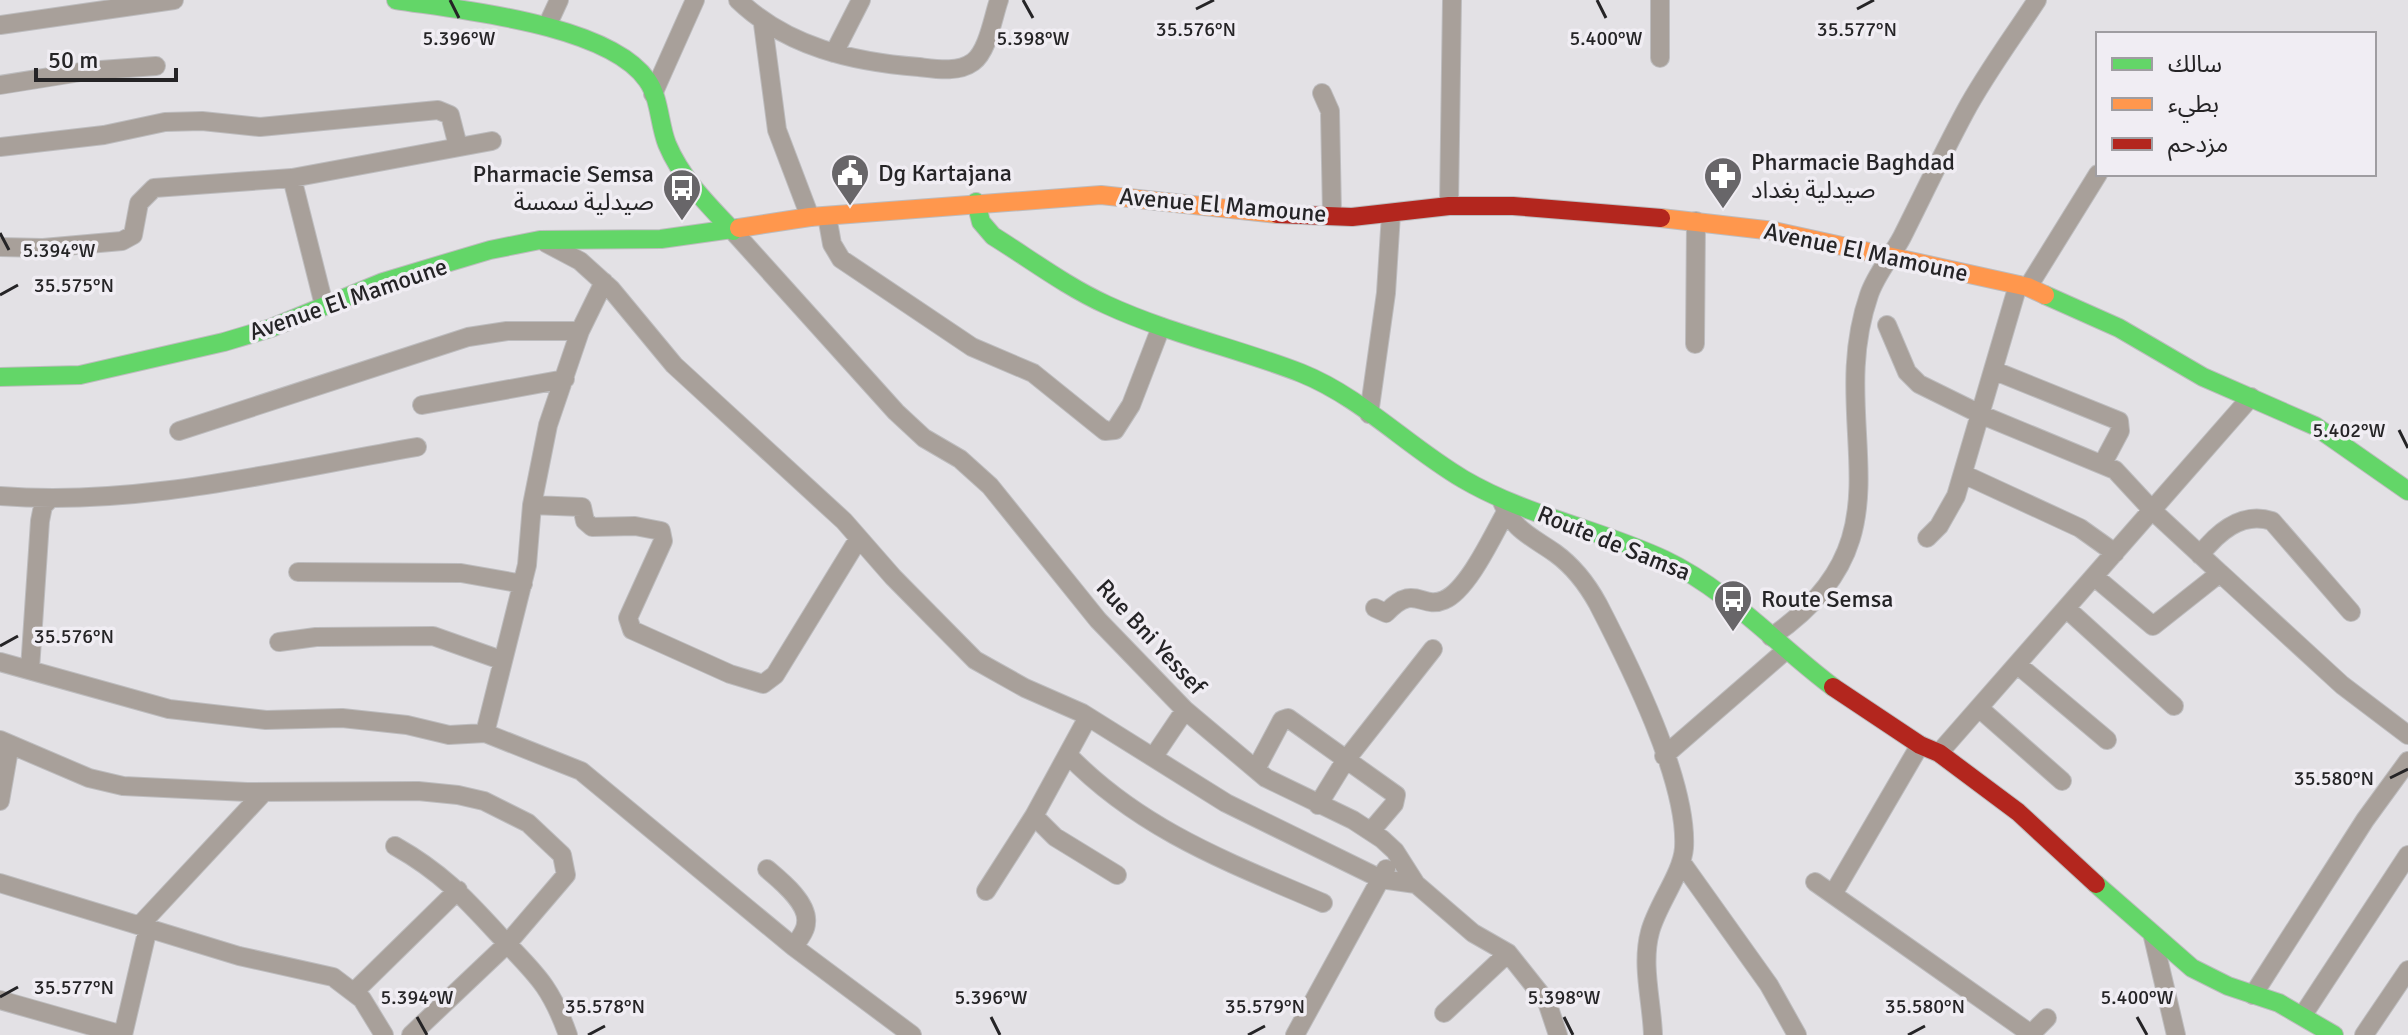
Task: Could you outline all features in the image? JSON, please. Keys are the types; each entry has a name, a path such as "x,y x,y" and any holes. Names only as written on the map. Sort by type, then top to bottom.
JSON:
{"street":[{"path":"0,25 174,0"},
{"path":"396,0 547,26 627,59 641,72 653,94 675,159 692,188 733,231"},
{"path":"547,26 559,0"},
{"path":"653,94 695,0"},
{"path":"738,0 763,24 834,53 873,64 961,68 980,54 999,0"},
{"path":"834,53 861,0"},
{"path":"1449,206 1452,0"},
{"path":"1660,0 1660,58"},
{"path":"1771,637 1814,604 1838,568 1856,522 1860,467 1855,405 1858,335 1870,289 1892,256 1966,110 2037,0"},
{"path":"763,24 777,130 841,259 972,347 1033,373 1105,431 1115,430 1126,416 1161,327"},
{"path":"0,85 87,71 156,66"},
{"path":"1322,93 1330,111 1332,214"},
{"path":"0,147 104,135 165,122 202,121 260,127 438,110 450,115 458,146"},
{"path":"0,247 43,248 122,241 133,235 139,203 154,188 292,178 492,141"},
{"path":"1927,538 1950,510 2023,286 2097,176"},
{"path":"292,178 324,305"},
{"name":"Avenue El Mamoune","path":"0,377 80,375 235,339 383,282 490,250 540,240 661,239 733,231 818,216 1101,195 1279,214 1352,217 1449,206 1513,206 1696,221 1774,231 2023,286 2105,321 2203,377 2315,426 2408,491"},
{"name":"Route de Samsa","path":"976,202 981,222 993,236 1104,304 1161,327 1301,373 1335,389 1504,506 1663,559 1706,582 1785,651 1848,698 1920,745 1939,753 2039,830 2153,937 2192,968 2303,1015 2334,1035"},
{"path":"1369,414 1386,293 1391,214"},
{"path":"1695,344 1696,221"},
{"name":"Rue Bni Yessef","path":"733,231 896,412 924,438 960,459 990,486 1098,620 1185,710 1256,769 1371,831 1395,851 1416,884 1473,933 1508,953 1547,1002 1558,1035"},
{"path":"540,240 580,261 604,282 674,365 777,456 975,660 1025,688 1088,717 1226,803 1381,879 1416,884"},
{"path":"485,733 501,660 523,584 532,505 548,425 580,331 604,282"},
{"path":"1887,325 1907,372 1919,384 1982,415 2115,470 2154,512 2342,685 2408,735"},
{"path":"179,431 468,337 507,331 580,331"},
{"path":"1995,371 2119,421 2120,431 2103,463"},
{"path":"422,405 565,379"},
{"path":"1939,753 2154,512 2251,397"},
{"path":"0,496 49,500 179,491 417,447"},
{"path":"1963,474 2080,528 2115,553"},
{"path":"30,669 40,521 43,506 49,500"},
{"path":"532,505 582,507 585,521 592,527 635,526 661,531 663,541 628,618 630,627 638,634 730,674 763,684 775,675 859,538"},
{"path":"1375,608 1386,613 1398,601 1411,597 1439,602 1446,599 1464,583 1504,506"},
{"path":"1504,506 1518,530 1557,554 1590,589 1644,704 1664,756 1682,819 1682,863 1664,894 1650,933 1647,961 1653,1035"},
{"path":"2200,555 2216,534 2234,524 2257,518 2272,521 2351,612"},
{"path":"298,572 461,573 523,584"},
{"path":"2096,578 2153,626 2220,573"},
{"path":"2067,609 2174,706"},
{"path":"279,642 316,637 433,636 501,660"},
{"path":"1318,805 1345,761 1433,649"},
{"path":"1664,756 1785,651"},
{"path":"0,662 169,709 266,720 342,718 407,725 449,735 485,733 581,771 794,947 912,1035"},
{"path":"2018,665 2107,740"},
{"path":"1979,708 2062,781"},
{"path":"1154,756 1185,710"},
{"path":"986,891 1034,816 1088,717"},
{"path":"1256,769 1287,717 1396,797 1394,804 1371,831"},
{"path":"0,801 5,742 79,774 123,786 264,792 418,791 484,801 528,823 562,855 566,875 507,944 411,1035"},
{"path":"1833,894 1920,745"},
{"path":"1068,755 1136,814 1189,845 1323,903"},
{"path":"2253,995 2365,820 2408,761"},
{"path":"0,1000 123,1035 144,926 264,792"},
{"path":"1034,816 1055,837 1117,875"},
{"path":"395,846 437,871 507,944 527,960 549,990 568,1035"},
{"path":"1295,1035 1395,851"},
{"path":"2303,1015 2408,855"},
{"path":"1682,863 1769,985 1797,1035"},
{"path":"767,869 793,895 805,914 806,926 794,947"},
{"path":"1815,882 2030,1034 2047,1018"},
{"path":"0,883 239,956 333,977 354,992 384,1035"},
{"path":"354,992 458,890"},
{"path":"2153,937 2176,1035"},
{"path":"1444,1013 1508,953"},
{"path":"2364,1035 2408,970"}],"traffic: fast":[{"path":"396,0 531,23 600,45 628,61 651,87 667,144 680,168 733,231"},
{"path":"976,202 981,222 993,236 1092,298 1155,324 1323,383 1364,408 1442,466 1487,492 1640,549 1688,572 1731,602 1833,687"},
{"path":"0,377 80,375 224,342 271,328 383,282 490,250 540,240 661,239 739,228"},
{"path":"2045,295 2119,328 2203,377 2315,426 2408,491"},
{"path":"2096,884 2192,968 2228,986 2279,1003 2334,1035"}],"traffic: slow":[{"path":"739,228 810,217 1101,195 1277,214"},
{"path":"1661,218 1774,231 2028,287 2045,295"}],"traffic: jam":[{"path":"1277,214 1352,217 1449,206 1513,206 1661,218"},
{"path":"1833,687 1920,745 1939,753 2018,812 2096,884"}],"place":[{"name":"Dg Kartajana","path":"850,207"},
{"name":"Pharmacie Baghdad صيدلية بغداد","path":"1723,210"},
{"name":"Pharmacie Semsa صيدلية سمسة","path":"682,222"},
{"name":"Route Semsa","path":"1733,633"}]}
